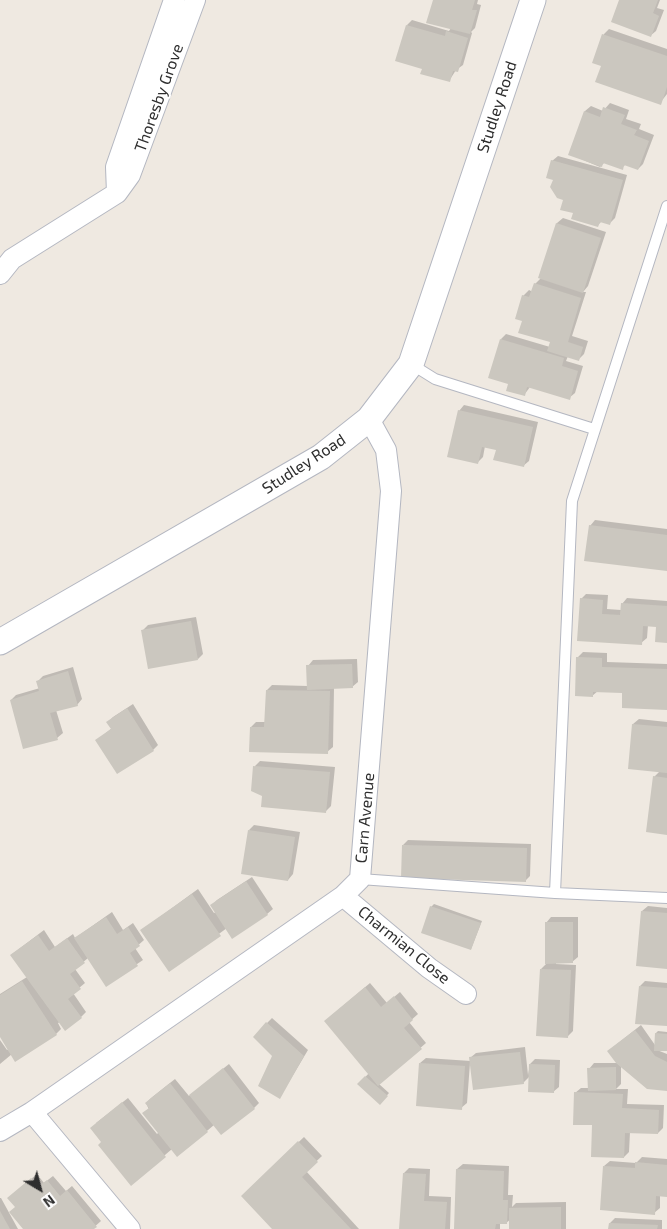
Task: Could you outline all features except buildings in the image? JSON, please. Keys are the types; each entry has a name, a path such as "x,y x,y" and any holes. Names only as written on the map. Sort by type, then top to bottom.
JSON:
{"street":[{"name":"Thoresby Grove","path":"117,193 116,167 174,0"},
{"name":"Thoresby Grove","path":"4,264 117,193 130,175 195,0"},
{"name":"Studley Road","path":"0,642 321,457 369,419 411,364 533,0"},
{"name":"Carn Avenue","path":"0,1131 32,1112 343,896 360,879 391,491 386,450 369,419"},
{"name":"Charmian Close","path":"343,896 430,968 466,994"},
{"path":"32,1112 130,1229"}],"lane":[{"path":"555,893 572,501 667,206"},
{"path":"411,364 435,379 594,430"},
{"path":"360,879 555,893 667,898"}]}
